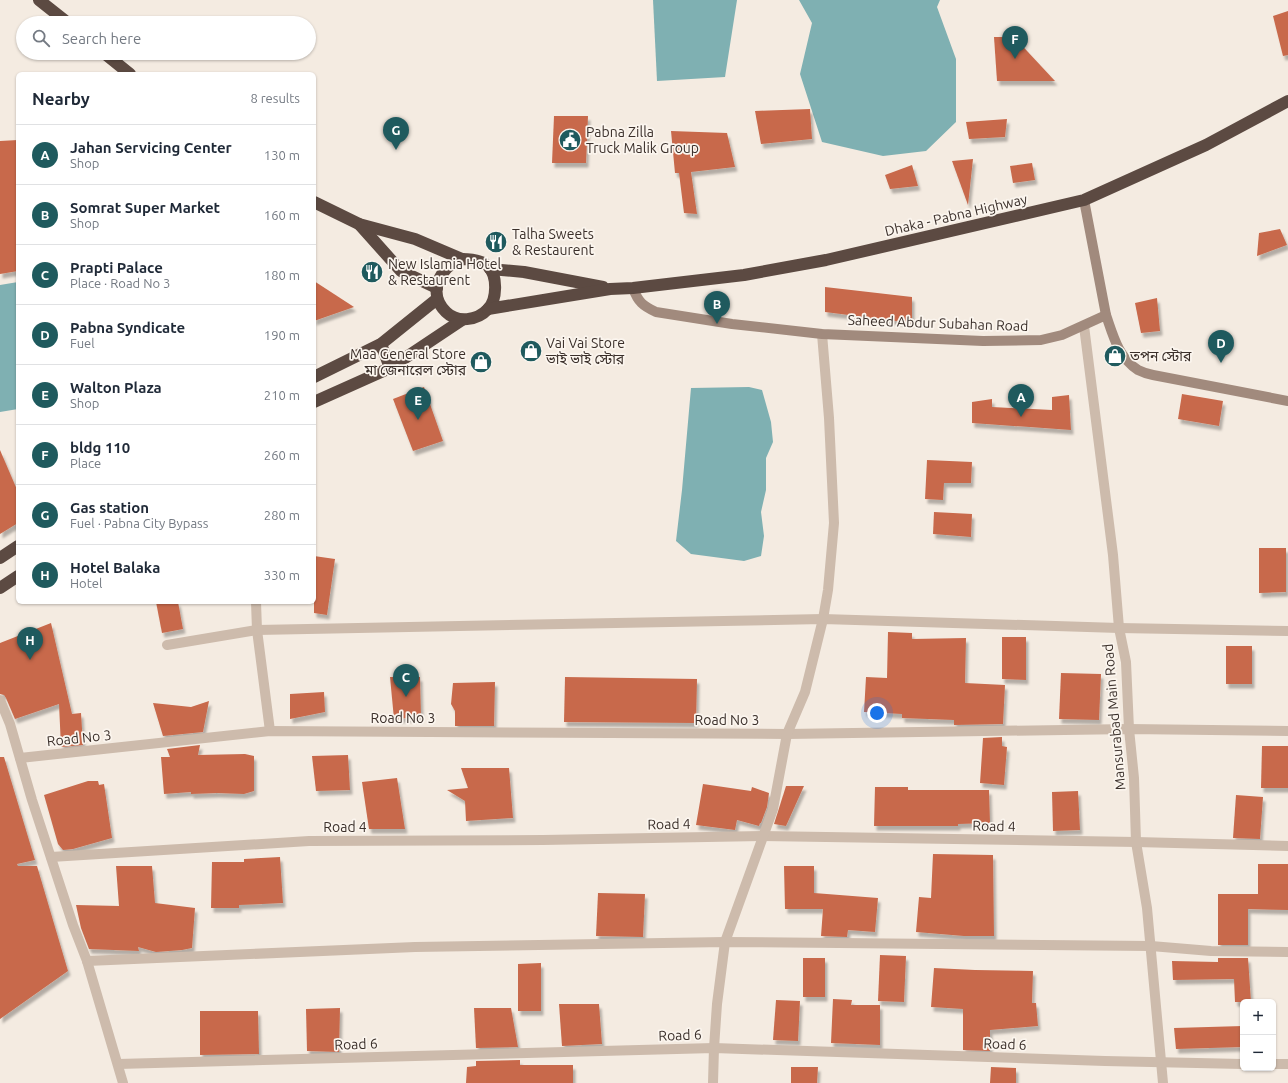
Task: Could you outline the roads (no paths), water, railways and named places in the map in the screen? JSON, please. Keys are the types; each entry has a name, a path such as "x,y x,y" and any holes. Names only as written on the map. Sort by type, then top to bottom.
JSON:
{"highway":[{"path":"39,0 59,16"},
{"path":"113,60 128,72"},
{"name":"Dhaka - Pabna Highway","path":"488,309 610,289 632,288 744,275 826,260 1084,200 1206,145 1288,102"},
{"path":"316,203 359,224 415,239 462,259"},
{"path":"359,224 401,271 437,293"},
{"path":"316,401 390,368 462,320 475,318 488,309 495,296 494,280 490,269 481,262 471,259 462,259 453,262 444,270 437,284 437,293 440,306 449,315 462,320"},
{"name":"Dhaka - Pabna Highway","path":"490,269 538,275 610,289"},
{"path":"316,376 381,344 437,293"},
{"path":"381,344 390,368"},
{"path":"0,558 16,547"},
{"path":"0,588 16,577"}],"street":[{"path":"1084,200 1106,315 1118,348 1138,370 1153,375 1288,401"},
{"name":"Saheed Abdur Subahan Road","path":"632,288 636,298 645,307 656,312 732,324 822,334 976,340 1041,340 1062,335 1106,315"},
{"name":"Mansurabad Main Road","path":"1084,326 1114,555 1119,628 1126,662 1134,778 1136,842 1147,908 1162,1083"},
{"path":"713,1083 717,1004 725,942 773,809 787,734 805,692 823,619 828,590 834,523 829,418 822,334"},
{"path":"256,604 257,630 270,731"},
{"path":"167,645 257,630 823,619 1119,628 1288,631"},
{"path":"0,700 10,724 32,800 73,925 87,961 123,1083"},
{"name":"Road No 3","path":"20,758 270,731 787,734 1130,729 1288,731"},
{"name":"Road 4","path":"51,857 309,841 544,840 762,836 1288,846"},
{"path":"87,961 415,947 725,942 1151,946 1211,951 1288,952"},
{"name":"Road 6","path":"118,1064 714,1048 1240,1064"},
{"path":"1276,1064 1288,1064"}],"water":[{"path":"653,0 737,0 725,77 657,81"},
{"path":"799,0 940,0 937,7 956,59 956,122 926,151 883,156 822,142 800,74 812,23"},
{"path":"16,282 16,409 0,412 0,285"},
{"path":"749,387 762,390 771,422 773,442 766,458 766,490 761,512 764,536 761,556 744,561 691,554 676,541 691,388"}],"place":[{"name":"bldg 110","path":"1015,59"},
{"name":"Pabna Zilla Truck Malik Group","path":"570,140"},
{"name":"Gas station","path":"396,150"},
{"name":"Talha Sweets & Restaurent","path":"496,242"},
{"name":"New Islamia Hotel & Restaurent","path":"372,272"},
{"name":"Somrat Super Market","path":"717,324"},
{"name":"Vai Vai Store ভাই ভাই স্টোর","path":"531,351"},
{"name":"তপন স্টোর","path":"1115,356"},
{"name":"Maa General Store মা জেনারেল স্টোর","path":"481,362"},
{"name":"Pabna Syndicate","path":"1221,363"},
{"name":"Jahan Servicing Center","path":"1021,417"},
{"name":"Walton Plaza","path":"418,420"},
{"name":"Hotel Balaka","path":"30,660"},
{"name":"Prapti Palace","path":"406,697"}]}
